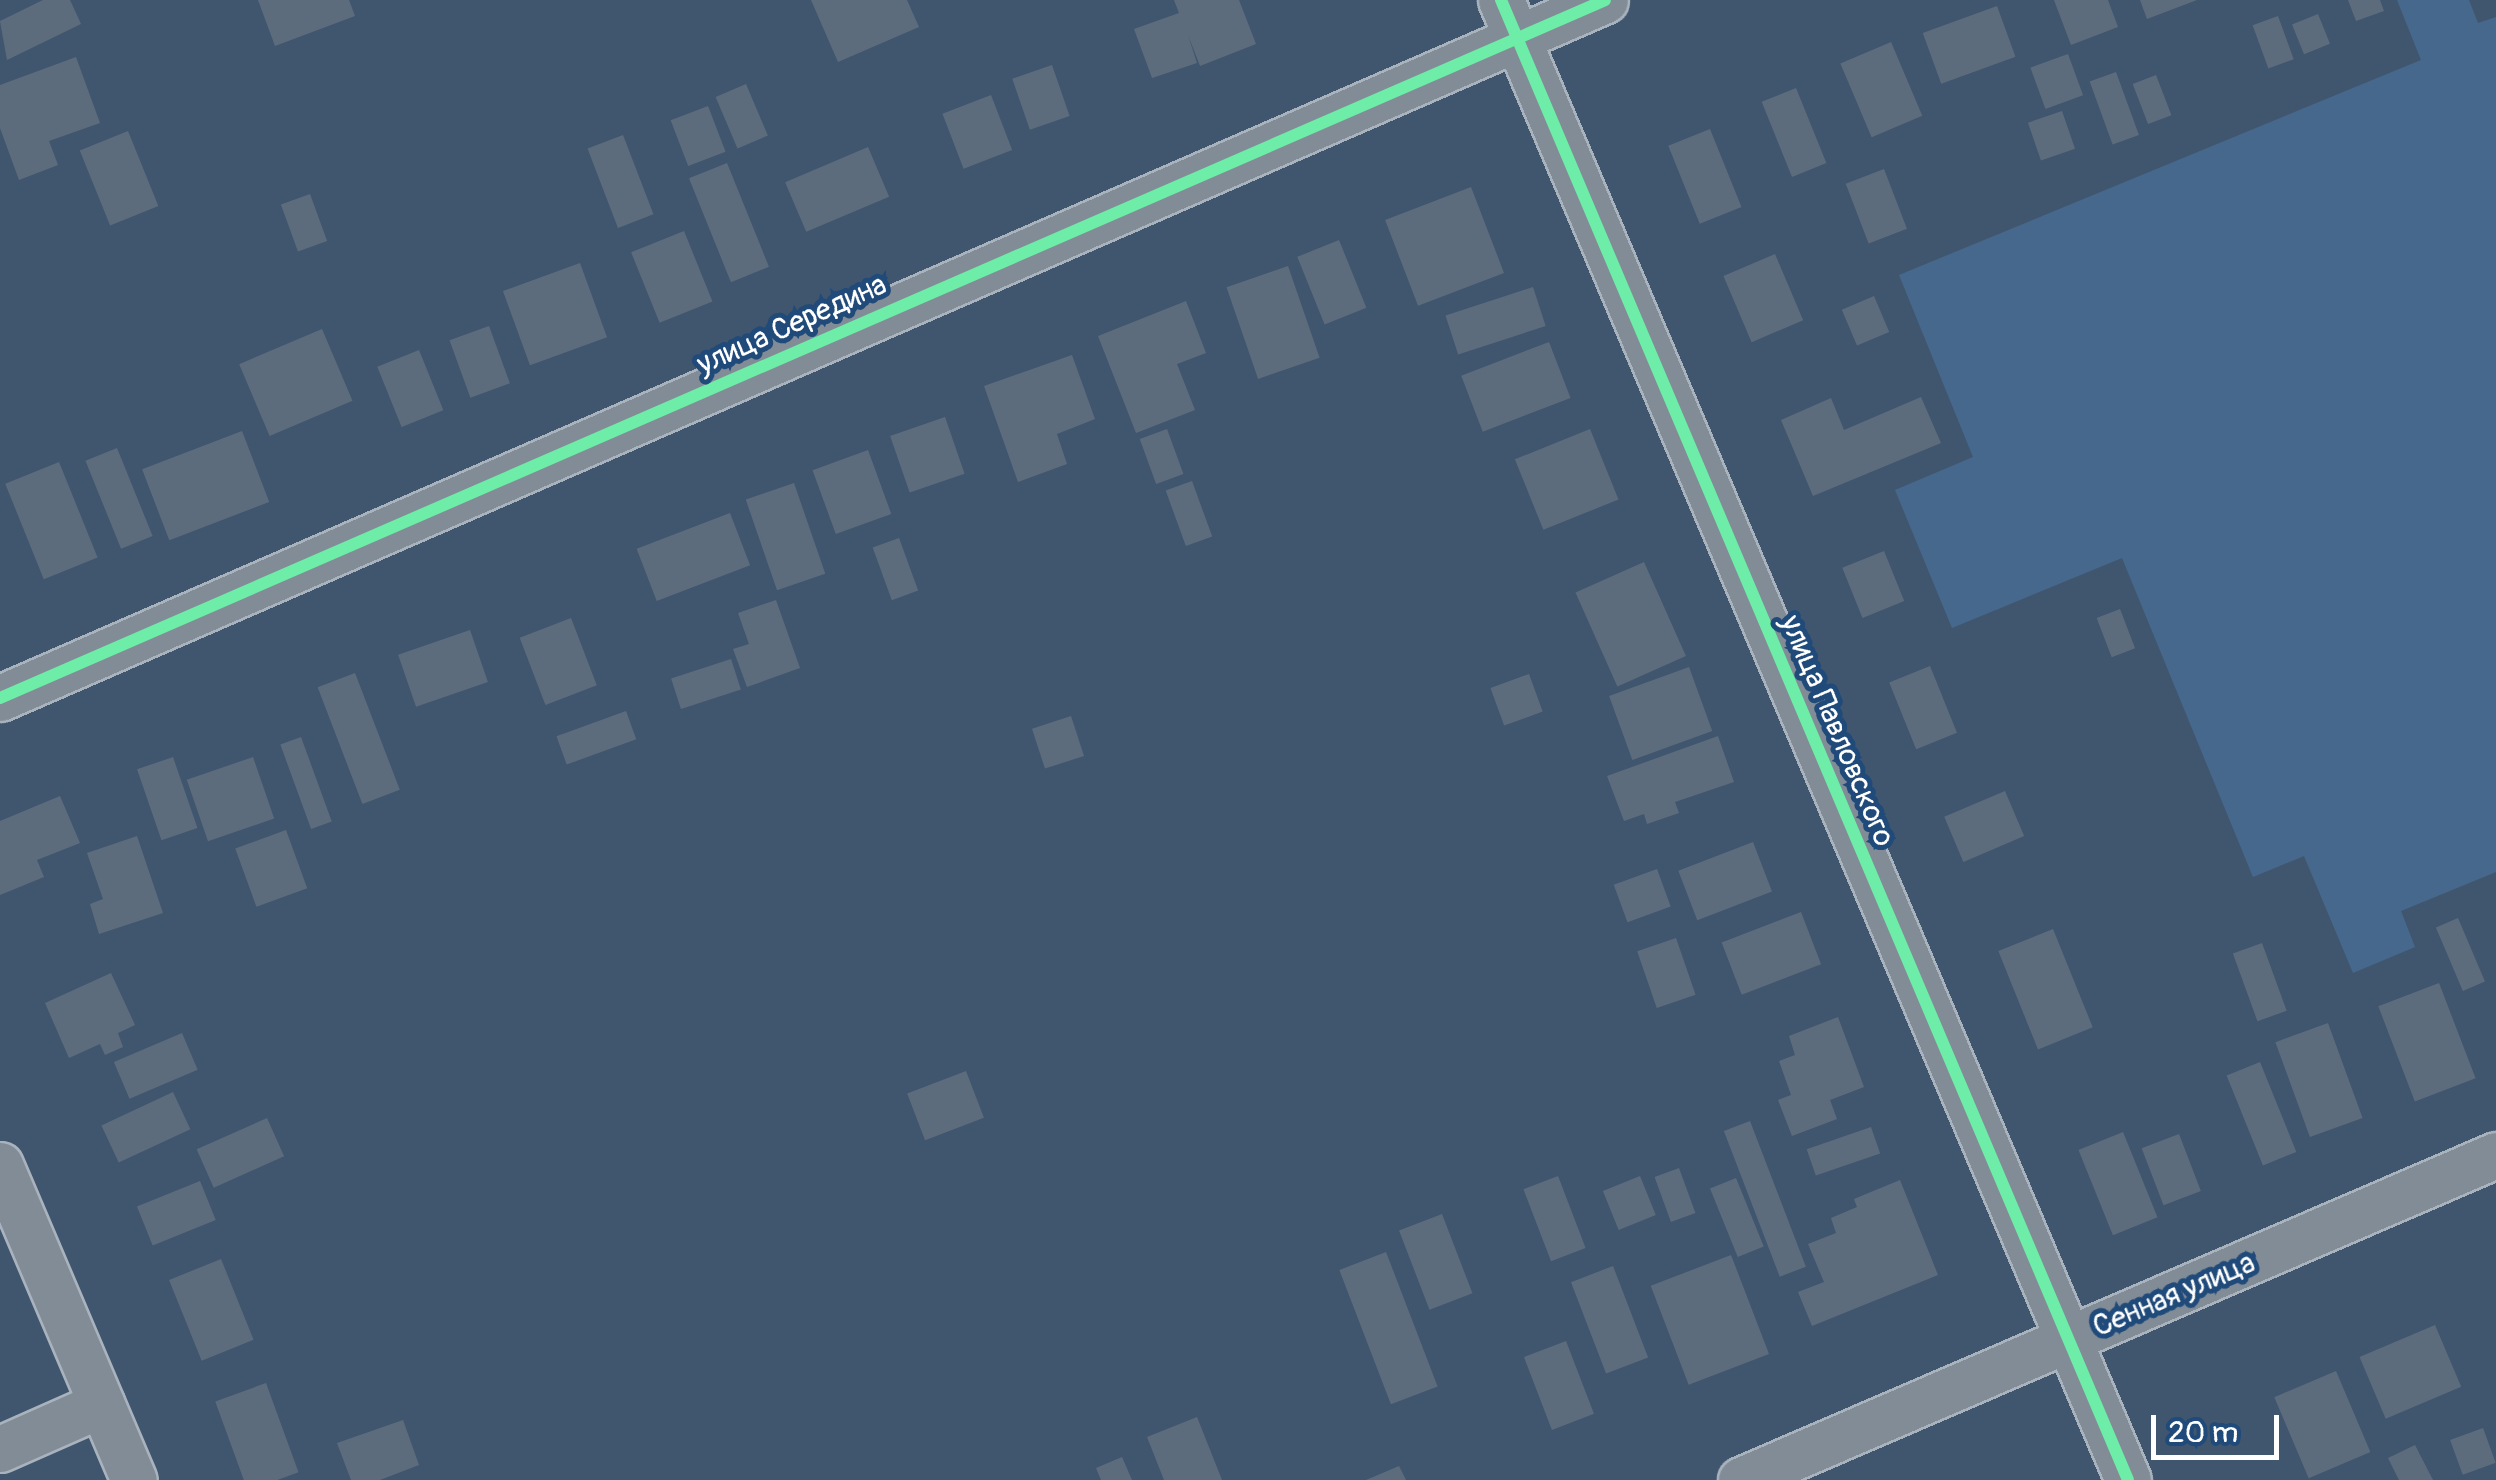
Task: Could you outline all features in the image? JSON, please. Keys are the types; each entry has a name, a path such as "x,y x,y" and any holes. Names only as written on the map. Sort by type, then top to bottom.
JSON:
{"street":[{"name":"улица Середина","path":"0,698 1509,18 1605,0"},
{"name":"улица Павловского","path":"1509,18 2128,1480"},
{"name":"Сенная улица","path":"1741,1480 2496,1156"},
{"path":"0,1165 134,1480"},
{"path":"0,1449 102,1404"}],"shaded area":[{"path":"2397,0 2469,0 2478,23 2496,17 2496,872 2401,911 2415,947 2353,973 2304,856 2253,877 2122,558 1952,628 1895,490 1973,457 1899,275 2421,60"}],"building":[{"path":"43,0 70,0 81,24 7,60 0,21"},
{"path":"258,0 349,0 355,16 275,46"},
{"path":"811,0 907,0 919,27 838,62"},
{"path":"1174,0 1239,0 1256,44 1200,66 1188,35 1197,63 1152,78 1134,29 1179,13"},
{"path":"2054,0 2108,0 2118,27 2071,45"},
{"path":"2140,0 2197,0 2147,19"},
{"path":"2348,0 2380,0 2384,11 2356,21"},
{"path":"1997,6 2015,57 1941,84 1923,33"},
{"path":"2318,14 2330,44 2304,54 2292,24"},
{"path":"2278,16 2294,59 2268,68 2253,25"},
{"path":"1891,42 1922,116 1872,137 1840,63"},
{"path":"2068,54 2083,95 2045,109 2030,68"},
{"path":"76,57 100,123 49,141 58,165 19,180 0,128 0,85"},
{"path":"1052,65 1070,116 1030,130 1012,79"},
{"path":"2116,72 2139,135 2113,145 2090,82"},
{"path":"2156,75 2171,115 2148,124 2133,84"},
{"path":"746,84 768,136 738,148 716,97"},
{"path":"1796,88 1826,163 1792,177 1762,102"},
{"path":"991,95 1012,150 964,169 942,114"},
{"path":"708,106 726,152 688,166 671,120"},
{"path":"2062,111 2075,149 2041,161 2028,123"},
{"path":"1710,129 1741,207 1700,224 1668,146"},
{"path":"128,131 158,206 110,226 80,150"},
{"path":"623,135 653,214 618,228 588,149"},
{"path":"868,147 889,197 806,232 785,182"},
{"path":"727,163 769,267 731,282 689,178"},
{"path":"1884,169 1907,229 1869,243 1846,184"},
{"path":"1471,187 1504,273 1418,306 1385,220"},
{"path":"310,194 327,241 298,252 281,205"},
{"path":"684,231 712,301 660,323 631,252"},
{"path":"1339,240 1366,308 1325,325 1297,257"},
{"path":"1775,254 1803,320 1752,342 1723,276"},
{"path":"580,263 607,337 530,365 503,291"},
{"path":"1288,266 1320,358 1258,379 1227,287"},
{"path":"1533,287 1546,326 1458,354 1446,315"},
{"path":"1874,296 1889,332 1857,346 1842,310"},
{"path":"1186,301 1206,353 1177,364 1195,410 1136,433 1098,336"},
{"path":"489,326 510,383 470,398 450,340"},
{"path":"322,329 352,401 270,436 239,364"},
{"path":"1549,342 1571,398 1483,432 1461,376"},
{"path":"419,350 443,410 402,427 377,367"},
{"path":"1072,355 1095,419 1057,434 1067,464 1018,482 984,386"},
{"path":"1921,397 1941,443 1813,496 1781,420 1831,398 1844,430"},
{"path":"945,417 965,474 910,493 890,436"},
{"path":"1167,429 1183,474 1156,484 1140,439"},
{"path":"1590,429 1618,499 1543,530 1515,459"},
{"path":"242,431 269,502 169,540 142,469"},
{"path":"117,448 153,536 121,549 85,461"},
{"path":"868,450 891,514 836,534 813,470"},
{"path":"59,462 98,557 44,579 5,484"},
{"path":"1192,481 1212,536 1186,546 1166,491"},
{"path":"794,483 825,574 777,590 746,500"},
{"path":"730,513 750,565 657,601 637,549"},
{"path":"899,538 918,591 892,600 873,548"},
{"path":"1884,551 1904,601 1863,618 1842,568"},
{"path":"1644,562 1686,656 1617,687 1575,593"},
{"path":"776,600 800,668 747,687 733,649 749,644 738,613"},
{"path":"2120,609 2135,648 2112,657 2097,618"},
{"path":"571,618 597,685 545,705 520,638"},
{"path":"470,630 488,682 416,707 398,655"},
{"path":"731,659 741,689 681,709 671,678"},
{"path":"1930,666 1957,733 1916,749 1889,682"},
{"path":"1689,667 1712,731 1632,760 1609,696"},
{"path":"355,673 400,790 362,804 318,687"},
{"path":"1529,674 1543,712 1504,726 1490,688"},
{"path":"626,711 636,739 567,765 556,736"},
{"path":"1071,716 1084,756 1045,769 1032,729"},
{"path":"1718,736 1734,782 1675,802 1679,813 1647,824 1644,814 1624,821 1607,776"},
{"path":"301,737 332,822 311,829 280,745"},
{"path":"173,757 197,828 161,840 137,769"},
{"path":"253,757 274,818 208,841 187,780"},
{"path":"2005,791 2024,836 1963,862 1944,817"},
{"path":"60,796 80,843 37,860 44,877 0,895 0,821"},
{"path":"286,830 307,888 256,907 235,848"},
{"path":"137,836 163,913 99,934 90,904 103,899 87,853"},
{"path":"1753,842 1772,891 1697,920 1678,871"},
{"path":"1657,869 1671,907 1627,922 1614,885"},
{"path":"1801,912 1821,964 1742,995 1722,942"},
{"path":"2458,918 2485,982 2463,991 2436,927"},
{"path":"2053,929 2093,1027 2038,1049 1998,951"},
{"path":"1676,938 1696,995 1657,1008 1637,951"},
{"path":"2262,943 2287,1011 2257,1021 2233,954"},
{"path":"111,973 135,1025 118,1033 123,1047 105,1055 100,1044 69,1058 45,1003"},
{"path":"2439,983 2476,1078 2415,1102 2378,1006"},
{"path":"1838,1017 1864,1087 1830,1100 1837,1119 1792,1136 1778,1100 1791,1095 1779,1061 1795,1055 1789,1036"},
{"path":"2328,1023 2363,1118 2310,1137 2275,1042"},
{"path":"182,1033 198,1070 130,1099 114,1062"},
{"path":"2260,1062 2296,1152 2263,1165 2227,1075"},
{"path":"966,1071 984,1118 925,1140 907,1094"},
{"path":"173,1092 190,1129 119,1163 101,1125"},
{"path":"267,1118 284,1156 214,1188 197,1149"},
{"path":"1750,1121 1806,1267 1780,1277 1724,1131"},
{"path":"1871,1127 1880,1153 1816,1176 1807,1149"},
{"path":"2123,1132 2157,1217 2113,1235 2078,1150"},
{"path":"2179,1134 2201,1191 2164,1205 2142,1148"},
{"path":"1679,1168 1695,1213 1671,1222 1655,1177"},
{"path":"1558,1176 1586,1248 1551,1261 1523,1189"},
{"path":"1640,1176 1656,1215 1619,1230 1603,1191"},
{"path":"1736,1178 1764,1247 1738,1257 1710,1188"},
{"path":"1900,1180 1938,1275 1812,1326 1798,1292 1824,1282 1808,1244 1836,1233 1831,1218 1857,1207 1854,1199"},
{"path":"200,1181 216,1220 153,1245 137,1206"},
{"path":"1442,1214 1472,1293 1430,1310 1399,1230"},
{"path":"1386,1252 1438,1386 1391,1404 1339,1270"},
{"path":"1731,1255 1769,1354 1689,1385 1651,1286"},
{"path":"221,1259 254,1340 202,1361 169,1280"},
{"path":"1613,1266 1648,1357 1606,1374 1571,1282"},
{"path":"2435,1325 2461,1387 2386,1419 2360,1357"},
{"path":"1566,1341 1594,1414 1552,1430 1524,1357"},
{"path":"2336,1371 2370,1452 2309,1478 2274,1397"},
{"path":"266,1383 298,1472 277,1480 244,1480 215,1401"},
{"path":"1197,1417 1222,1480 1164,1480 1147,1437"},
{"path":"403,1420 419,1465 380,1480 351,1480 337,1443"},
{"path":"2483,1428 2496,1463 2463,1475 2450,1440"},
{"path":"2415,1445 2433,1480 2399,1480 2388,1458"},
{"path":"1122,1457 1132,1480 1101,1480 1096,1468"},
{"path":"1399,1466 1406,1480 1366,1480"}],"cycle path":[{"path":"1501,0 2128,1480"},
{"path":"0,698 1605,0"}]}
